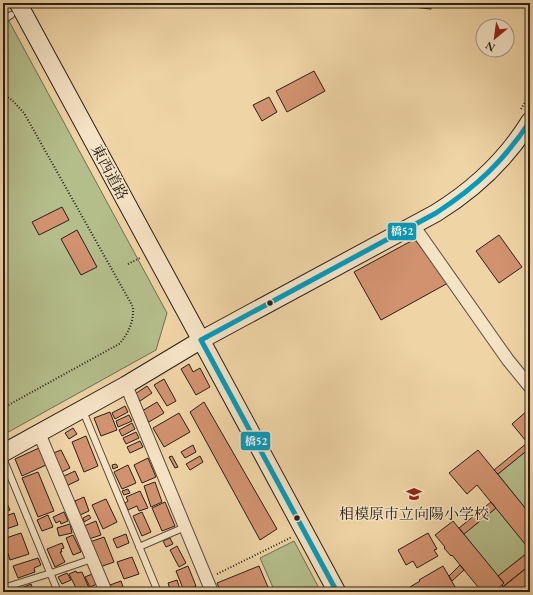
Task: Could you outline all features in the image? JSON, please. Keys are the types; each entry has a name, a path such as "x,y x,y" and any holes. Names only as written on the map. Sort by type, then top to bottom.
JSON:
{"street":[{"name":"東西道路","path":"15,9 201,340 337,592"},
{"path":"3,453 201,340 456,201 497,164 526,125"},
{"path":"413,225 508,360 530,387"},
{"path":"126,384 212,592"},
{"path":"39,433 106,592"}],"lane":[{"path":"3,20 15,9"},
{"path":"82,409 158,592"},
{"path":"3,458 58,592"},
{"path":"139,547 185,527"},
{"path":"3,588 51,574 92,559"}],"path":[{"path":"526,125 530,93"},
{"path":"3,94 12,100 24,112 133,307 133,315 128,332 119,344 3,408"},
{"path":"128,264 142,257"},
{"path":"207,579 295,536"}],"green space":[{"path":"3,10 167,313 156,350 3,435"},
{"path":"530,448 530,514 498,474"},
{"path":"496,508 530,550 498,576 464,534"},
{"path":"294,541 321,592 275,592 260,558"}],"building":[{"path":"375,3 431,3 431,9"},
{"path":"314,71 325,91 287,112 276,91"},
{"path":"269,97 277,112 262,121 253,105"},
{"path":"62,207 69,220 39,235 32,222"},
{"path":"77,230 97,267 81,275 61,239"},
{"path":"499,235 522,267 499,283 476,251"},
{"path":"413,240 416,241 448,283 381,320 354,272"},
{"path":"189,364 193,372 200,368 210,387 196,395 181,369"},
{"path":"164,379 176,401 167,406 154,385"},
{"path":"147,386 152,393 140,401 135,394"},
{"path":"157,402 164,413 149,422 142,411"},
{"path":"204,402 277,529 260,540 190,412"},
{"path":"125,406 128,412 115,419 112,413"},
{"path":"528,410 530,412 530,446 512,424"},
{"path":"110,412 117,430 101,436 94,418"},
{"path":"179,413 190,432 164,447 153,428"},
{"path":"129,415 132,421 118,427 116,421"},
{"path":"132,423 135,429 122,436 119,430"},
{"path":"73,428 77,434 69,439 65,433"},
{"path":"136,432 139,438 126,444 123,438"},
{"path":"86,436 98,466 84,472 72,442"},
{"path":"140,441 143,447 130,453 127,447"},
{"path":"527,443 530,448 498,474 494,470"},
{"path":"193,445 196,452 185,458 181,452"},
{"path":"39,448 46,465 22,476 15,459"},
{"path":"61,450 70,468 60,473 51,454"},
{"path":"478,450 530,514 530,550 477,485 467,494 449,473"},
{"path":"172,456 178,467 175,468 169,457"},
{"path":"200,456 203,462 190,470 186,464"},
{"path":"148,458 156,477 142,483 134,465"},
{"path":"116,464 118,467 113,469 112,465"},
{"path":"128,465 136,483 122,489 114,472"},
{"path":"75,471 79,480 66,486 62,477"},
{"path":"38,472 54,511 38,517 22,478"},
{"path":"155,482 162,502 151,507 144,486"},
{"path":"128,489 130,493 124,495 122,491"},
{"path":"140,491 148,508 139,511 137,506 128,510 125,503 128,501 126,497"},
{"path":"3,495 10,510 3,513"},
{"path":"84,497 89,511 80,515 75,501"},
{"path":"106,499 117,522 103,529 92,505"},
{"path":"165,502 175,526 162,531 152,508"},
{"path":"491,502 496,508 464,534 459,528"},
{"path":"64,512 68,521 61,524 60,521 56,523 53,517"},
{"path":"142,512 151,532 142,536 133,516"},
{"path":"14,513 18,525 3,530 3,517"},
{"path":"48,515 53,527 42,531 37,520"},
{"path":"89,515 91,518 84,522 83,518"},
{"path":"96,521 101,535 89,539 84,526"},
{"path":"453,521 504,583 494,592 482,592 452,555 451,556 444,548 445,547 435,535"},
{"path":"70,524 72,533 59,536 57,528"},
{"path":"21,533 29,554 10,560 3,539"},
{"path":"428,533 437,549 434,550 438,556 417,568 413,561 406,565 398,550"},
{"path":"126,534 129,543 117,548 113,539"},
{"path":"73,535 81,552 73,555 66,538"},
{"path":"104,537 114,562 100,567 90,542"},
{"path":"170,538 173,544 166,547 163,541"},
{"path":"62,543 64,548 61,549 62,552 60,552 65,562 55,567 47,549"},
{"path":"177,546 186,563 179,567 170,550"},
{"path":"530,551 530,565 503,587 502,585 504,583 498,576"},
{"path":"132,557 139,574 124,579 117,562"},
{"path":"38,558 41,565 34,568 35,572 18,578 13,566"},
{"path":"460,565 464,570 452,581 449,576"},
{"path":"530,565 530,592 502,592 500,589"},
{"path":"188,566 196,586 184,591 176,571"},
{"path":"259,566 270,592 221,592 217,583"},
{"path":"443,566 458,592 406,592 411,589 410,587 420,581 419,580"},
{"path":"3,571 7,582 3,583"},
{"path":"76,571 77,573 82,572 89,588 81,592 78,592 69,574"},
{"path":"67,573 71,580 62,584 58,577"},
{"path":"92,574 97,584 90,587 85,577"},
{"path":"177,580 181,592 171,592 168,583"},
{"path":"121,581 124,590 113,592 110,585"},
{"path":"31,584 34,592 18,592 17,590"},
{"path":"198,588 200,592 189,592"}],"transit line":[{"name":"橋52","path":"337,592 201,340 436,213 464,193 488,172 510,149 530,121"}],"place":[{"name":"相模原市立向陽小学校","path":"414,494"}]}
